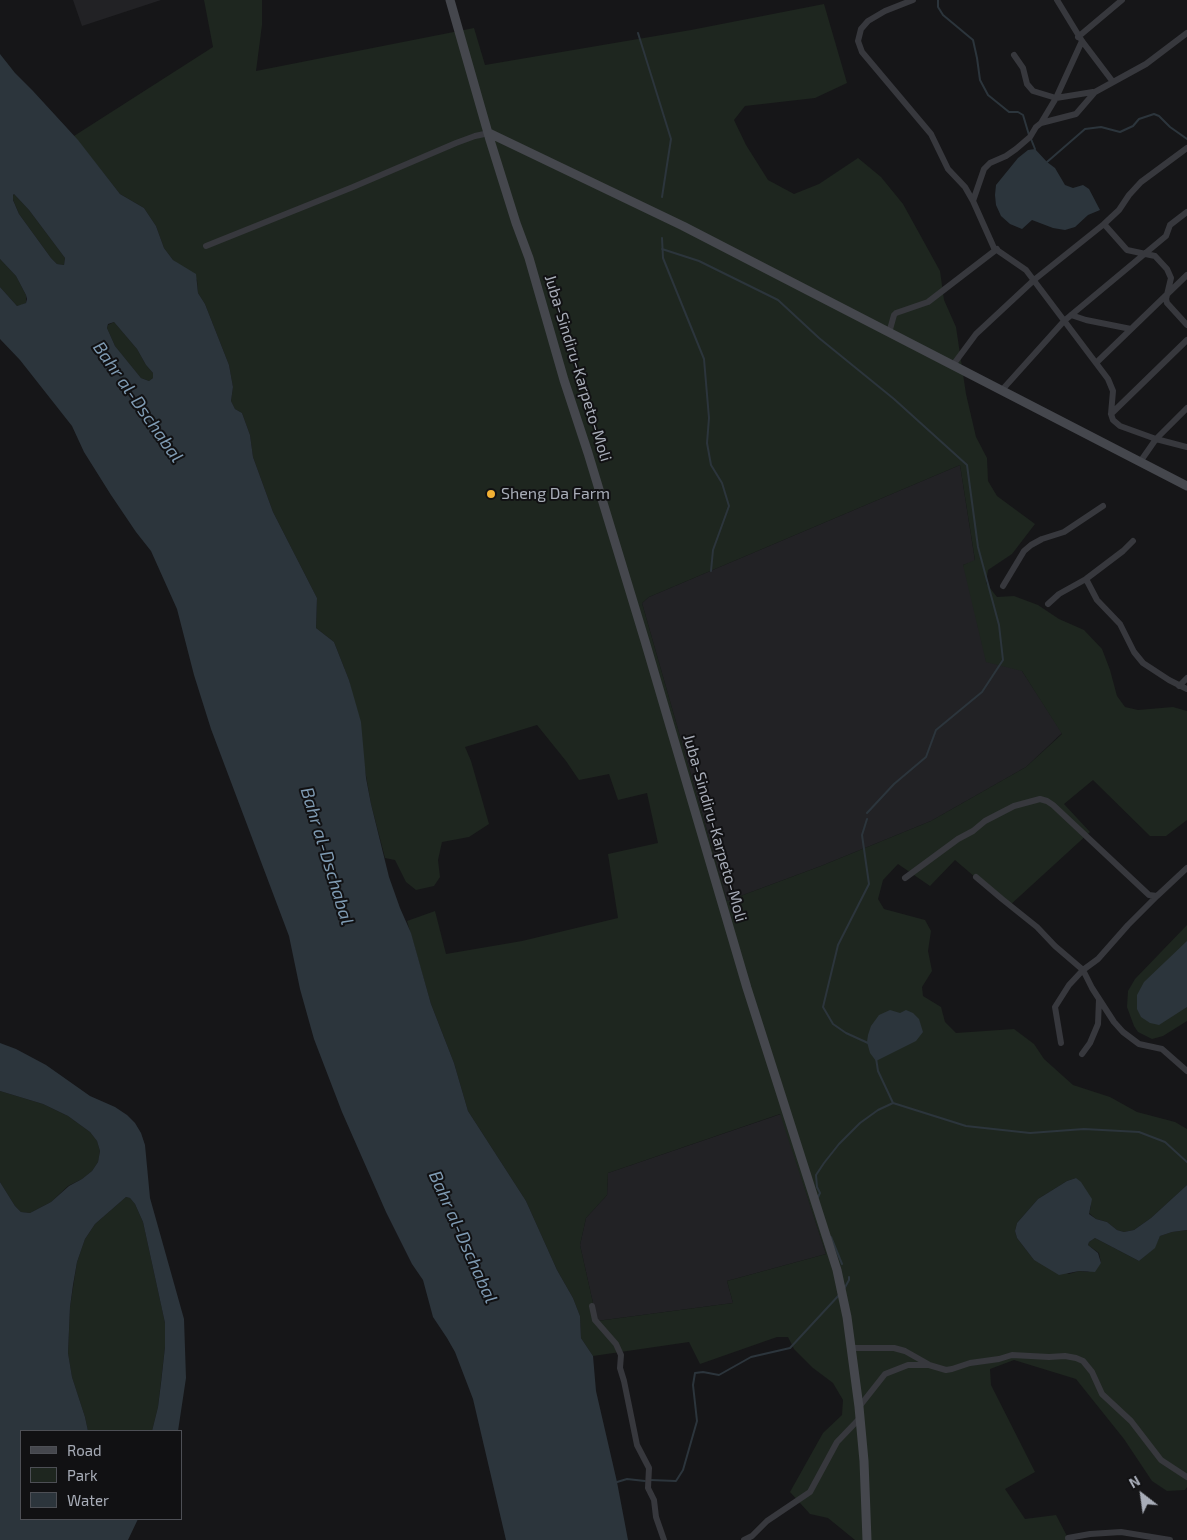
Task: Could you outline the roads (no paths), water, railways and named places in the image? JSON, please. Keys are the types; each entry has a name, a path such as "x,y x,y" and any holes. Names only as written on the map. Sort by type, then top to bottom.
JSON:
{"main road":[{"name":"Juba-Sindiru-Karpeto-Moli","path":"450,0 516,223 529,258 562,372 648,650 747,988 837,1270 847,1317 859,1407 864,1460 867,1540"},
{"path":"489,133 675,222 1187,486"}],"street":[{"path":"913,0 885,11 868,21 861,29 858,40 862,52 931,134 944,162 965,187 997,249 1021,266 1034,280 1108,379 1113,391 1111,414 1113,420 1120,426 1156,439 1187,447"},
{"path":"1057,0 1080,39 1113,82"},
{"path":"973,201 986,166 1016,149 1030,137 1041,123 1056,98 1080,39 1122,0"},
{"path":"1041,123 1076,114 1095,92 1146,64 1187,32"},
{"path":"1014,55 1023,68 1026,84 1030,88 1056,98 1095,92"},
{"path":"206,246 456,143 489,133"},
{"path":"953,365 976,334 1034,280 1104,224 1119,210 1129,194 1141,182 1187,148"},
{"path":"1002,390 1064,321 1166,236 1170,225 1187,212"},
{"path":"1104,224 1127,250 1156,256 1167,269 1170,278 1167,303 1187,326"},
{"path":"888,333 896,313 928,302 997,249"},
{"path":"1096,363 1187,275"},
{"path":"1071,315 1086,320 1131,328"},
{"path":"1111,414 1187,340"},
{"path":"1140,462 1156,439 1187,408"},
{"path":"1003,586 1024,552 1031,545 1042,538 1064,532 1103,506"},
{"path":"1048,604 1059,594 1086,579 1133,541"},
{"path":"1086,579 1097,600 1120,624 1134,652 1143,663 1187,689"},
{"path":"1179,686 1187,678"},
{"path":"905,878 985,821 1014,806 1040,799 1053,805 1149,895 1158,896"},
{"path":"1061,1043 1055,1007 1069,985 1098,959 1128,925 1187,868"},
{"path":"976,877 1037,927 1055,946 1084,970 1089,984 1098,998 1117,1025 1130,1037 1139,1044 1162,1049 1187,1070"},
{"path":"1082,1054 1090,1043 1098,1024 1100,1007 1098,998"},
{"path":"592,1306 595,1320 616,1344 621,1355 620,1368 637,1445 649,1468 648,1488 654,1500 656,1517 665,1538"},
{"path":"851,1348 894,1348 905,1351 929,1365 946,1370 952,1370 970,1363 1012,1355 1076,1358 1083,1362 1092,1372 1102,1394 1130,1421 1161,1460 1187,1477"},
{"path":"859,1407 885,1374 908,1365 929,1365"},
{"path":"744,1540 752,1536 766,1521 810,1492 837,1442 860,1418"},
{"path":"1068,1538 1090,1534 1122,1532 1170,1540"}],"water":[{"name":"Bahr al-Dschabal","path":"0,54 15,73 78,140 120,194 144,208 156,226 164,248 173,260 196,274 198,293 205,304 229,365 233,387 231,401 235,409 242,413 250,435 253,457 273,512 317,598 316,628 334,642 349,680 361,722 366,778 389,877 411,933 431,1004 454,1063 468,1111 526,1201 580,1316 581,1338 593,1356 596,1391 628,1540 506,1540 473,1399 455,1352 433,1317 423,1280 412,1264 386,1212 342,1112 314,1039 300,989 289,936 211,729 194,675 177,609 151,551 111,495 84,452 72,426 20,360 0,339 0,287 17,306 26,303 27,299 16,276 0,259","holes":["14,194 29,210 65,258 64,265 57,264 51,258 19,214 13,200","114,322 137,349 153,373 153,378 149,381 141,378 115,346 107,328 108,324"]},
{"path":"1035,149 1055,168 1065,185 1073,188 1083,185 1089,189 1100,210 1088,215 1075,227 1065,230 1053,228 1032,220 1022,229 1010,224 1001,216 996,205 996,185 1018,158 1028,150"},
{"path":"1187,941 1187,1007 1159,1025 1150,1023 1141,1017 1137,1009 1137,995 1144,982"},
{"path":"890,1010 900,1013 906,1010 913,1013 919,1019 923,1032 916,1041 876,1061 870,1053 867,1042 868,1035 871,1026 879,1015"},
{"path":"0,1043 46,1065 90,1096 115,1107 127,1115 141,1133 145,1145 150,1198 184,1319 186,1378 178,1430 152,1430 161,1383 165,1347 165,1323 143,1222 135,1204 130,1198 126,1197 95,1224 85,1239 77,1262 73,1285 68,1353 72,1377 88,1430 20,1430 20,1520 138,1520 128,1540 0,1540 0,1182 15,1206 21,1212 30,1213 51,1202 69,1186 92,1171 98,1162 100,1151 97,1141 90,1132 68,1116 43,1104 0,1091"},
{"path":"1076,1178 1081,1182 1092,1199 1089,1214 1124,1232 1134,1230 1151,1218 1187,1185 1187,1230 1160,1236 1155,1248 1139,1261 1095,1238 1088,1245 1098,1253 1101,1263 1095,1272 1079,1271 1059,1275 1034,1260 1017,1238 1015,1231 1017,1223 1038,1199 1067,1181"}],"waterway":[{"path":"938,0 938,7 943,15 973,40 980,80 988,95 1009,112 1018,112 1023,115 1029,135"},
{"path":"638,33 671,139 662,197"},
{"path":"1047,162 1085,129 1101,127 1120,132 1133,126 1139,119 1154,114 1187,139"},
{"path":"1031,139 1035,149"},
{"path":"662,238 663,258 704,359 709,418 707,443 711,465 722,483 729,506 713,550 711,571"},
{"path":"662,249 699,261 778,300 819,338 894,399 967,465 978,547 999,625 1003,660 982,692 936,730 926,757 894,784 867,813"},
{"path":"867,819 862,835 869,884 838,945 823,1007 833,1024 846,1033 868,1043"},
{"path":"876,1058 878,1071 893,1103"},
{"path":"818,1197 820,1193 817,1187 816,1175 839,1144 860,1123 878,1110 893,1103 966,1126 1030,1133 1084,1129 1139,1132 1165,1142 1187,1162"},
{"path":"831,1237 842,1264"},
{"path":"844,1289 849,1277"},
{"path":"650,1480 676,1481 683,1470 697,1421 693,1385 695,1373 703,1372 719,1375 751,1357 790,1348 840,1294"},
{"path":"617,1482 627,1479 645,1481"}],"place":[{"name":"Sheng Da Farm","path":"491,494"}]}
